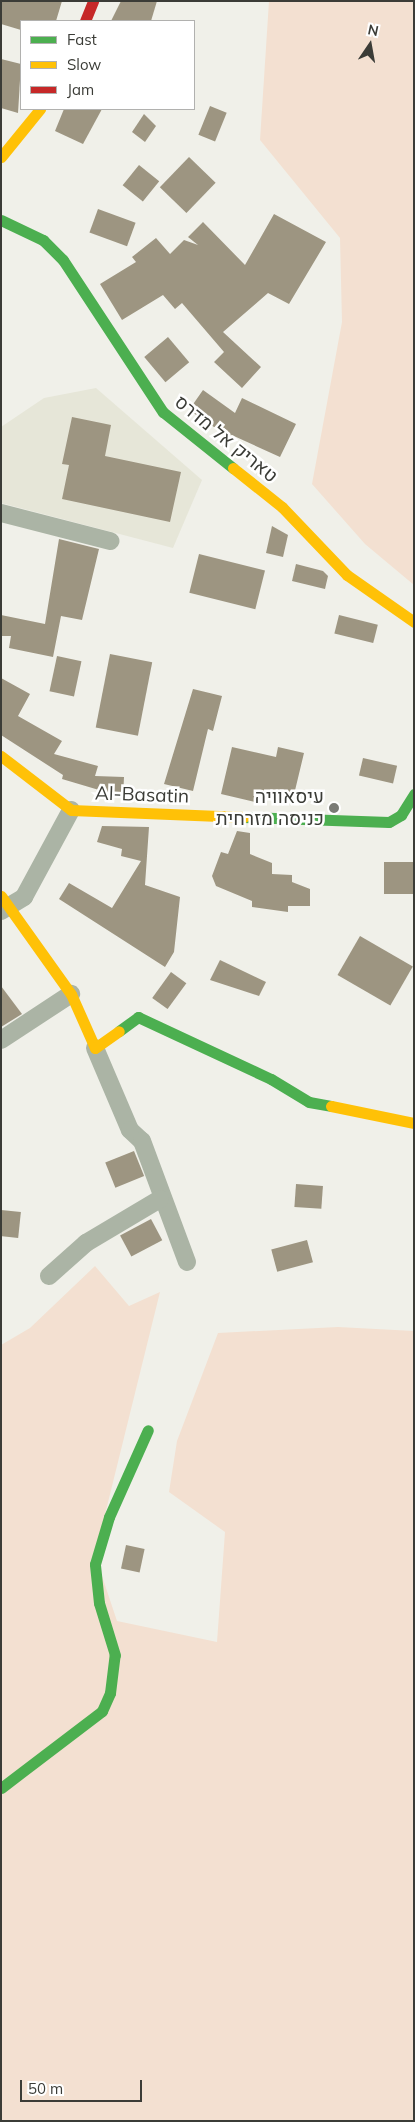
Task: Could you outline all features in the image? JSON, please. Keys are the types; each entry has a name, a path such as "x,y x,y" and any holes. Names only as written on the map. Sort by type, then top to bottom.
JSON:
{"street":[{"path":"85,20 93,1"},
{"path":"1,157 39,110"},
{"name":"טאריק אל מדרס","path":"1,220 43,240 63,260 163,412 282,507 347,575 414,622"},
{"path":"1,512 110,541"},
{"name":"Al-Basatin","path":"1,756 71,810 388,822 413,799"},
{"path":"71,810 24,897 5,904 71,994 130,1130 142,1141 160,1199 186,1262"},
{"path":"1,1040 71,994"},
{"path":"95,1048 138,1017 271,1078 308,1102 414,1124"},
{"path":"49,1276 86,1242 160,1199"},
{"path":"1,1788 102,1711 110,1693 115,1655 99,1603 95,1564 109,1517 148,1430"}],"shaded area":[{"path":"269,1 414,1 414,585 365,544 312,484 342,322 340,238 260,140"},
{"path":"96,388 202,480 173,548 1,503 1,427 44,398"},
{"path":"95,1266 129,1306 160,1292 95,1555 117,1621 217,1642 225,1532 169,1492 177,1441 218,1333 338,1327 414,1331 414,2121 1,2121 1,1345 30,1328"}],"building":[{"path":"1,1 62,1 56,20 20,20 20,30 1,24"},
{"path":"121,1 157,1 151,20 112,20"},
{"path":"1,59 20,64 20,80 18,113 1,108"},
{"path":"210,106 227,113 215,141 198,135"},
{"path":"64,110 101,110 83,144 55,131"},
{"path":"144,114 156,126 145,142 132,132"},
{"path":"189,157 216,183 186,213 160,187"},
{"path":"139,165 159,181 143,202 123,185"},
{"path":"98,209 136,223 127,246 89,232"},
{"path":"274,214 326,242 289,304 268,293 223,332 261,367 242,388 214,362 224,352 182,303 175,309 163,295 122,320 100,284 136,262 132,257 156,238 170,254 184,240 198,245 188,237 203,222 245,265"},
{"path":"168,337 189,362 165,382 144,357"},
{"path":"203,390 235,413 242,398 296,424 280,457 214,427 189,410"},
{"path":"72,417 111,425 105,456 181,472 170,522 62,499 69,465 62,464"},
{"path":"272,526 288,535 283,557 266,553"},
{"path":"59,539 99,549 82,620 61,616 53,657 9,648 11,636 1,636 1,615 45,624"},
{"path":"199,554 265,570 255,609 189,593"},
{"path":"296,564 323,571 328,576 325,589 292,581"},
{"path":"339,615 378,625 373,643 334,633"},
{"path":"110,654 152,662 138,736 96,728"},
{"path":"57,656 81,661 74,696 50,691"},
{"path":"1,678 30,694 18,716 62,741 54,754 98,766 95,776 124,777 123,798 99,797 99,790 62,779 63,775 1,735"},
{"path":"193,689 222,696 213,731 208,729 193,791 164,784"},
{"path":"232,747 276,757 278,747 304,753 292,803 257,794 255,802 221,794"},
{"path":"363,758 397,766 393,783 359,776"},
{"path":"102,826 149,827 145,885 180,897 174,952 165,967 59,899 69,883 112,908 141,861 121,856 122,849 97,842"},
{"path":"237,831 250,833 250,854 272,863 272,874 292,875 292,882 310,889 310,906 288,906 288,912 252,907 252,901 216,886 212,876 221,852 228,854"},
{"path":"384,862 414,862 414,894 384,894"},
{"path":"360,936 413,966 390,1005 338,975"},
{"path":"220,960 266,982 259,996 210,980"},
{"path":"171,972 186,983 168,1009 152,998"},
{"path":"1,986 22,1014 1,1027"},
{"path":"134,1151 144,1176 115,1188 105,1163"},
{"path":"296,1184 323,1186 321,1209 294,1207"},
{"path":"1,1210 21,1212 18,1238 1,1236"},
{"path":"151,1219 162,1240 131,1257 120,1235"},
{"path":"307,1240 313,1262 277,1272 271,1250"},
{"path":"126,1545 145,1549 140,1572 121,1568"}],"traffic: fast":[{"path":"1,220 43,240 63,260 163,412 233,468"},
{"path":"244,817 389,822 401,815 414,794"},
{"path":"119,1031 138,1017 271,1079 309,1102 331,1106"},
{"path":"1,1788 102,1711 110,1693 115,1655 99,1603 95,1564 109,1517 148,1430"}],"traffic: slow":[{"path":"1,157 39,110"},
{"path":"233,468 282,507 347,575 414,622"},
{"path":"1,756 71,810 244,817"},
{"path":"1,896 71,994 95,1048 119,1031"},
{"path":"331,1106 414,1123"}],"traffic: jam":[{"path":"85,20 93,1"}],"place":[{"name":"עיסאוויה כניסה מזרחית","path":"334,808"}]}
